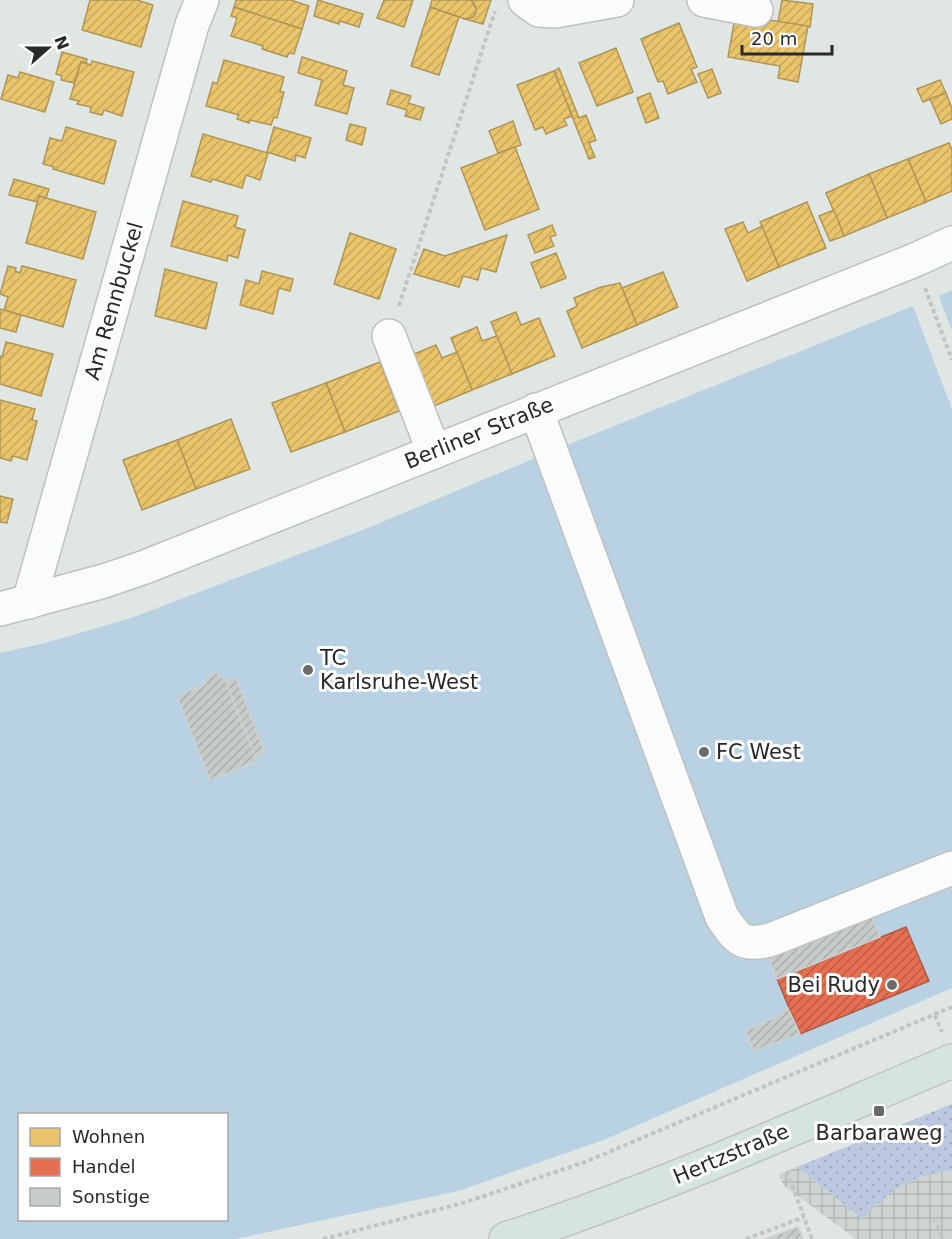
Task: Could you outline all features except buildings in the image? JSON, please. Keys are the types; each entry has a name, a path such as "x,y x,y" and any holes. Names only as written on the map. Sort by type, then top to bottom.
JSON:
{"main road":[{"name":"Hertzstraße","path":"506,1239 654,1186 952,1061"}],"street":[{"name":"Am Rennbuckel","path":"14,605 192,25 202,0"},
{"path":"510,4 555,11 617,0"},
{"path":"704,0 756,10"},
{"name":"Berliner Straße","path":"14,605 145,567 915,260 952,243"},
{"path":"389,336 434,452"},
{"path":"536,410 722,916 733,934 745,943 770,940 952,868"}],"path":[{"path":"389,336 510,4"},
{"path":"915,260 952,360"},
{"path":"323,1239 463,1203 585,1162 952,1007"},
{"path":"787,1171 812,1239"},
{"path":"746,1239 804,1217"},
{"path":"934,1218 943,1239"}],"shaded area":[{"path":"952,290 952,331 939,296"},
{"name":"FC West","path":"913,306 952,409 952,988 606,1139 458,1191 236,1239 0,1239 0,653 45,643 131,618 363,530 552,451"},
{"path":"952,1104 952,1171 937,1173 902,1186 862,1219 797,1167"},
{"path":"797,1167 862,1219 892,1191 907,1183 935,1173 952,1171 952,1239 856,1239 784,1186 778,1175"}],"place":[{"name":"TC Karlsruhe-West","path":"308,670"},
{"name":"FC West","path":"704,752"},
{"name":"Bei Rudy","path":"892,985"},
{"name":"Barbaraweg","path":"879,1111"}]}
